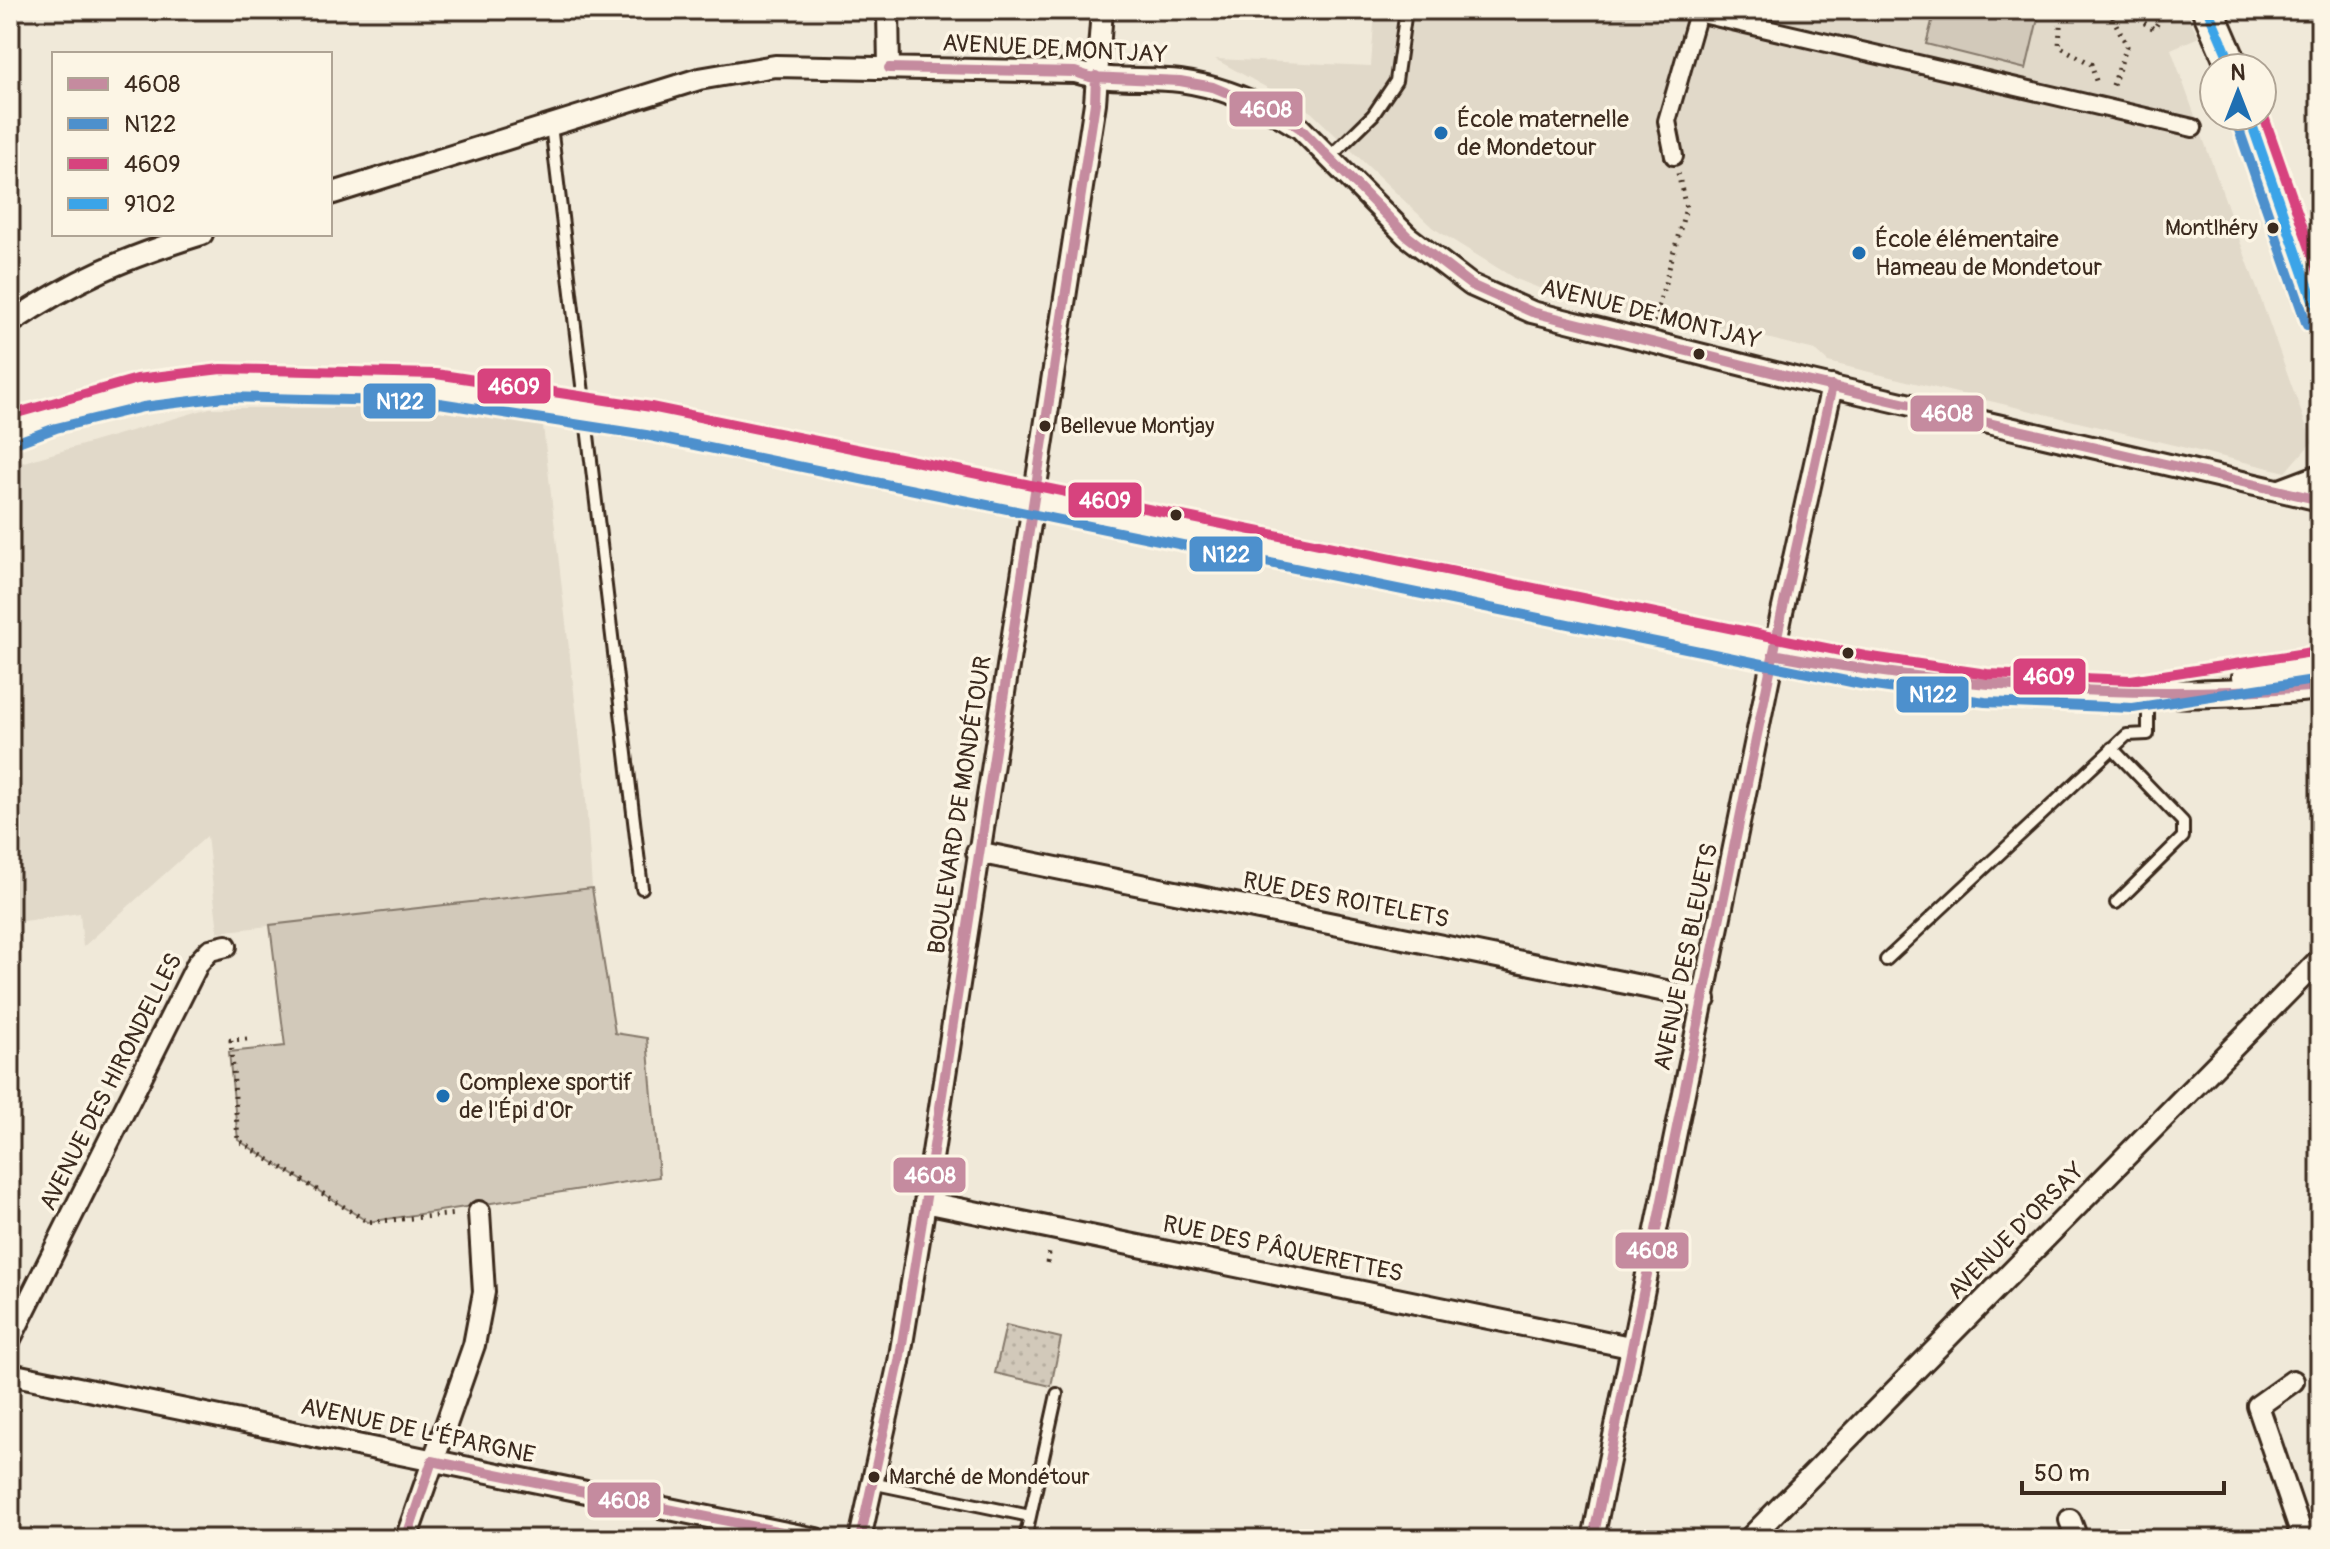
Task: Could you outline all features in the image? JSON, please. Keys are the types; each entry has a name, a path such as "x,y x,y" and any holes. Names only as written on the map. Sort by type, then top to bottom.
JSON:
{"main road":[{"path":"2211,11 2227,52"},
{"path":"2255,132 2320,320"}],"street":[{"path":"888,10 889,68"},
{"name":"BOULEVARD DE MONDÉTOUR","path":"860,1539 899,1362 925,1202 1095,103 1102,10"},
{"path":"1674,156 1667,121 1698,13 2193,128"},
{"name":"AVENUE DE MONTJAY","path":"332,193 699,79 775,66 1075,72 1180,81 1250,100 1300,128 1407,236 1471,285 1532,312 1649,343 2320,500"},
{"path":"10,323 61,289 126,258 196,236"},
{"path":"10,430 52,415 140,393 223,383 434,388 585,410 1773,654 1986,688 2140,694 2320,686"},
{"name":"AVENUE DES BLEUETS","path":"1593,1539 1773,654 1832,386"},
{"path":"2280,490 2320,475"},
{"path":"2140,694 2320,665"},
{"name":"RUE DES ROITELETS","path":"977,852 1705,999"},
{"name":"AVENUE DES HIRONDELLES","path":"10,1339 198,963 210,950 226,946"},
{"name":"AVENUE D'ORSAY","path":"1749,1539 2320,959"},
{"name":"RUE DES PÂQUERETTES","path":"925,1202 1630,1347"},
{"path":"406,1539 480,1320 484,1292 479,1212"},
{"name":"AVENUE DE L'ÉPARGNE","path":"10,1374 816,1539"},
{"path":"2293,1381 2258,1406 2300,1529 2297,1539"}],"lane":[{"path":"1329,158 1373,115 1396,81 1406,10"},
{"path":"551,125 642,888"},
{"path":"1886,960 2127,735 2148,734 2140,694"},
{"path":"2112,748 2183,822 2183,837 2116,903"},
{"path":"1025,1539 1057,1394"},
{"path":"871,1483 1030,1516"}],"path":[{"path":"2061,10 2059,46 2091,64 2105,107"},
{"path":"2105,107 2127,46 2109,10"},
{"path":"2124,10 2154,29 2163,14 2160,10"},
{"path":"1649,343 1686,208 1674,156"},
{"path":"247,1039 231,1040 238,1140 368,1222 479,1212"}],"shaded area":[{"name":"École élémentaire Hameau de Mondetour","path":"1375,10 2185,10 2199,37 2171,49 2198,132 2201,132 2312,442 2286,472 1828,362 1815,350 1644,308 1636,316 1564,298 1514,278 1433,228 1311,112 1215,59 1371,66"},
{"path":"1935,10 2040,10 2026,69 1926,44"},
{"path":"210,408 437,408 543,426 585,786 592,888 218,932 207,836 83,947 80,913 10,923 10,466"},
{"name":"Complexe sportif de l'Épi d'Or","path":"592,888 615,1033 647,1038 659,1177 368,1222 238,1140 229,1052 285,1046 270,925"},
{"path":"1006,1325 1061,1338 1051,1386 995,1373"}],"transit line":[{"name":"9102","path":"2208,10 2226,52"},
{"name":"4608","path":"889,68 1075,72 1090,77 1180,81 1213,87 1282,116 1300,128 1407,236 1471,285 1532,312 1803,380 2320,500"},
{"name":"4608","path":"860,1539 899,1362 928,1185 1095,103 1096,76"},
{"name":"N122","path":"2240,132 2307,325"},
{"name":"9102","path":"2255,132 2320,320"},
{"name":"4609","path":"2269,132 2320,277"},
{"name":"4609","path":"10,415 137,379 221,369 436,374 651,407 1865,656 1987,674 2131,680 2318,651"},
{"name":"4608","path":"1593,1539 1781,617 1832,386"},
{"name":"N122","path":"15,443 56,428 143,407 224,397 433,402 646,435 1861,684 1985,702 2133,708 2320,679"},
{"name":"4608","path":"1773,654 1909,675 2045,688 2182,692 2320,686"},
{"name":"4608","path":"432,1461 816,1539"},
{"name":"4608","path":"406,1539 432,1461"}],"place":[{"name":"École maternelle de Mondetour","path":"1441,133"},
{"name":"Montlhéry","path":"2273,228"},
{"name":"École élémentaire Hameau de Mondetour","path":"1859,253"},
{"name":"Bellevue Montjay","path":"1045,426"},
{"name":"Complexe sportif de l'Épi d'Or","path":"443,1096"},
{"name":"Marché de Mondétour","path":"874,1477"}]}
